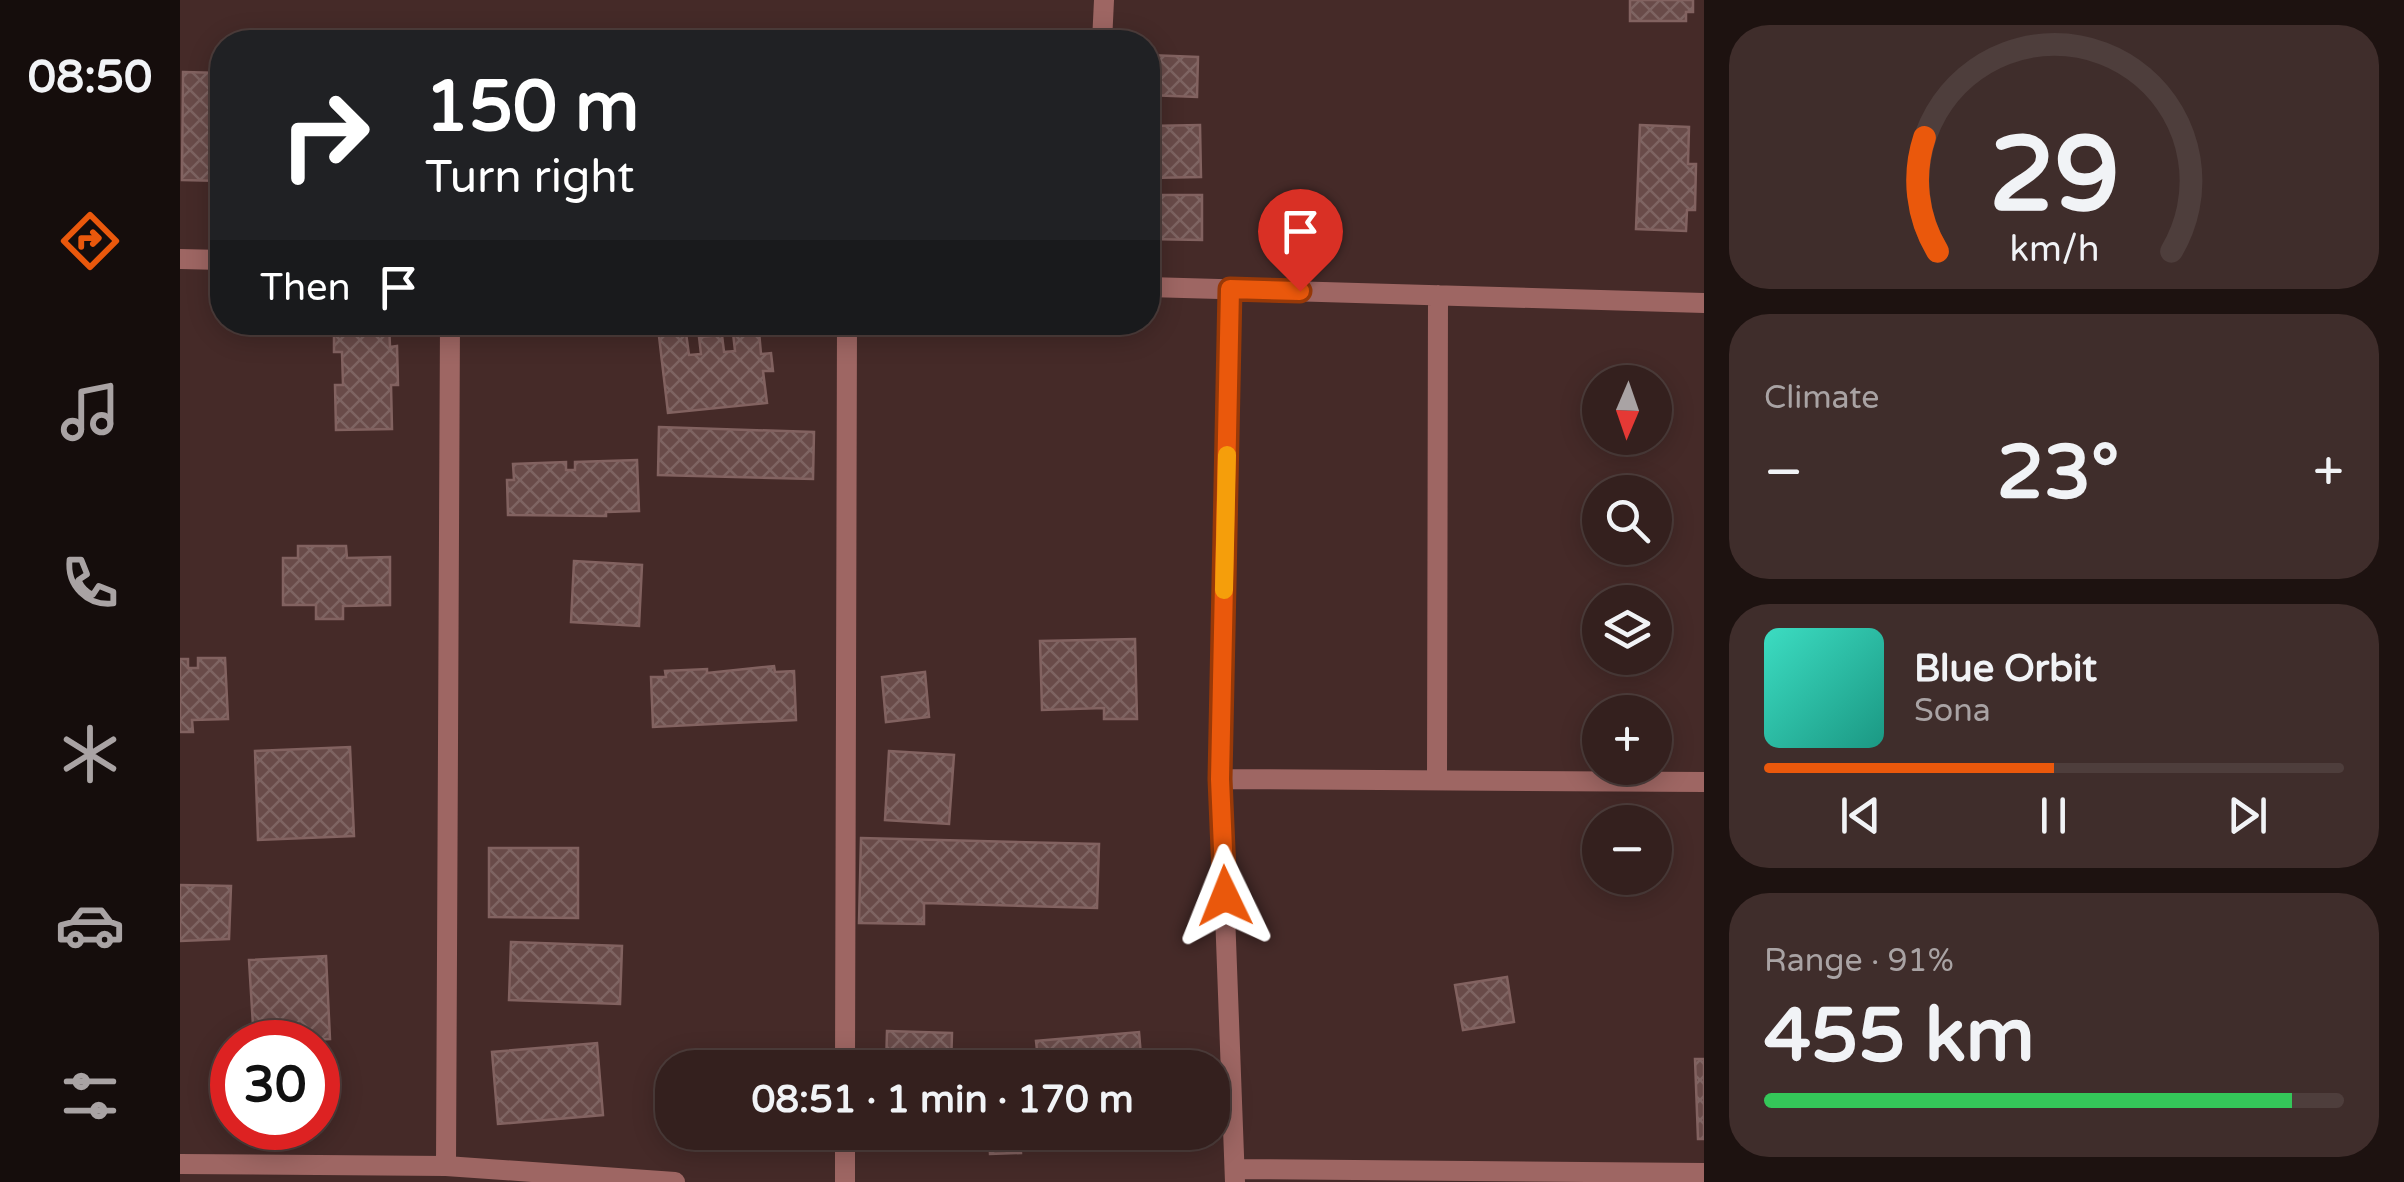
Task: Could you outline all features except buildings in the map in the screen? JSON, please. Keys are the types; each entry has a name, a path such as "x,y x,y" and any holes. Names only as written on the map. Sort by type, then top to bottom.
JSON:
{"street":[{"path":"1103,30 1104,0"},
{"path":"180,259 210,260"},
{"path":"1160,287 1704,302"},
{"path":"1230,289 1220,779 1236,1176 1704,1173"},
{"path":"1436,780 1438,295"},
{"path":"446,1166 450,335"},
{"path":"845,1050 847,335"},
{"path":"1220,779 1704,782"},
{"path":"845,1150 845,1182"},
{"path":"180,1164 446,1166 675,1182"}],"slow traffic":[{"path":"1224,590 1227,455"}],"route":[{"path":"1225,896 1220,779 1230,289 1300,291"}]}
